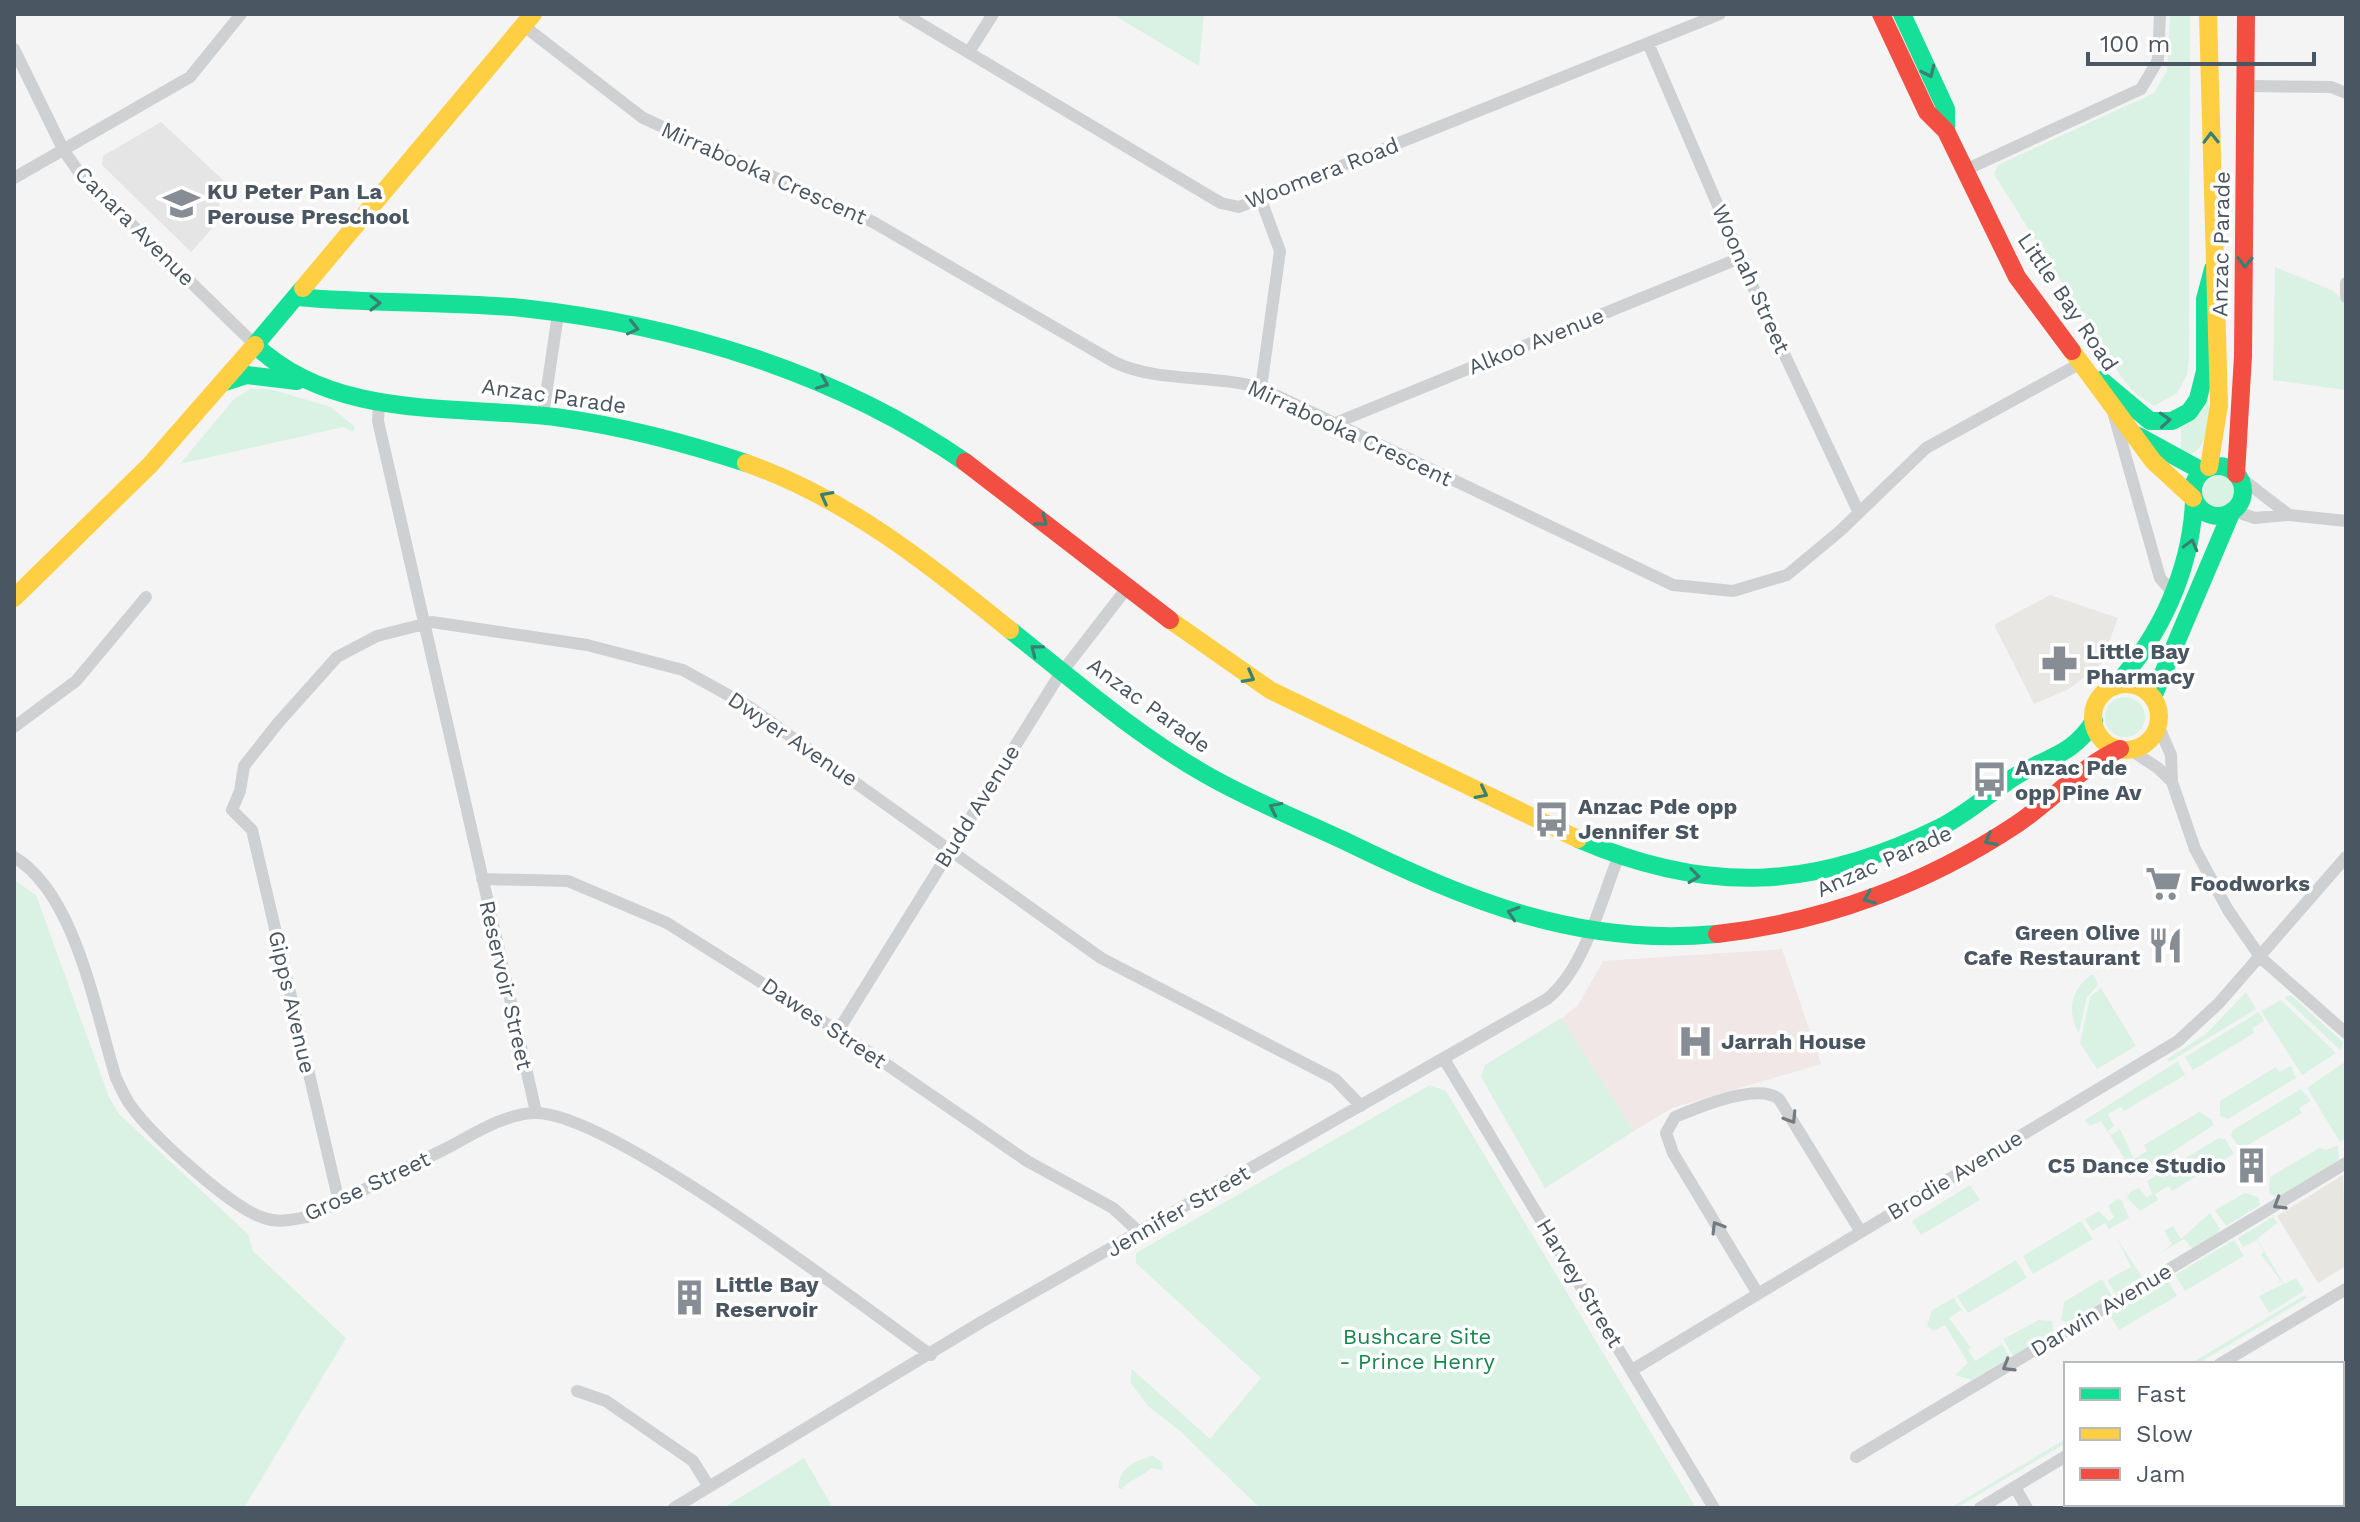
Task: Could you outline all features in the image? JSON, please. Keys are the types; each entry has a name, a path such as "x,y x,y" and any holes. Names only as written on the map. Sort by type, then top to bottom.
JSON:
{"main road":[{"name":"Little Bay Road","path":"1881,14 1927,112 1946,131 2017,277 2113,410 2163,473 2194,500"},
{"name":"Little Bay Road","path":"1902,14 1946,109 1946,131"},
{"name":"Anzac Parade","path":"2206,469 2219,405 2208,14"},
{"name":"Anzac Parade","path":"2237,474 2248,86 2246,14"},
{"path":"14,598 150,465 297,297 528,20"},
{"path":"2079,364 2150,421 2168,422 2185,415 2198,399 2204,378 2205,299 2215,264"},
{"name":"Anzac Parade","path":"297,297 353,303 478,305 558,314 749,357 860,400 937,442 1250,678 1618,858 1661,871 1719,879 1825,873 1881,854 1954,820 2032,766 2073,748 2094,721"},
{"name":"Anzac Parade","path":"255,345 265,359 297,381 379,403 543,415 667,440 750,464 815,491 884,532 1174,756 1206,775 1457,892 1524,917 1589,930 1680,936 1728,933 1786,924 1848,907 1909,881 1997,837 2029,816 2094,761 2125,749"},
{"path":"222,383 247,375 297,381"},
{"name":"Little Bay Road","path":"2132,433 2206,469"},
{"path":"2115,686 2136,685 2153,697 2158,710 2158,725 2148,742 2125,749 2102,739 2094,721 2099,699 2134,668 2173,593 2192,546 2193,483 2206,469 2224,466 2237,474 2243,493 2153,697"},
{"path":"2194,500 2212,515 2233,511"}],"street":[{"name":"Woomera Road","path":"904,14 1221,203 1239,207 1720,14"},
{"path":"969,52 993,14"},
{"path":"1963,171 2141,89 2158,60 2160,14"},
{"path":"14,178 190,77 236,16"},
{"name":"Mirrabooka Crescent","path":"528,20 643,118 897,234 1114,362 1145,372 1219,379 1261,388 1673,585 1733,591 1787,575 1859,513 1926,448 2079,364"},
{"name":"Woonah Street","path":"1648,43 1740,258 1859,513"},
{"name":"Canara Avenue","path":"14,49 64,151 94,189 255,345"},
{"path":"2248,86 2331,87 2346,93"},
{"path":"1261,200 1280,251 1261,388"},
{"name":"Alkoo Avenue","path":"1333,424 1740,258"},
{"path":"2346,283 2346,297"},
{"path":"543,415 558,314"},
{"name":"Reservoir Street","path":"379,403 378,421 422,623 536,1112"},
{"name":"Little Bay Road","path":"2113,410 2160,578 2173,593"},
{"path":"2237,474 2289,515"},
{"path":"2233,511 2255,518 2289,515 2346,521"},
{"name":"Budd Avenue","path":"838,1031 1062,671 1127,588"},
{"path":"14,727 76,681 146,597"},
{"name":"Dwyer Avenue","path":"232,810 240,791 244,766 315,678 337,657 377,636 422,623 485,627 587,645 683,670 748,706 830,761 949,852 1101,958 1335,1079 1361,1106"},
{"path":"2158,725 2170,751 2172,782 2195,849 2228,910 2261,958 2346,1033"},
{"path":"2125,749 2158,768 2172,782"},
{"name":"Gipps Avenue","path":"232,810 252,830 339,1202"},
{"name":"Grose Street","path":"14,857 37,873 58,900 116,1078 128,1103 145,1124 246,1211 267,1219 286,1221 307,1217 497,1123 536,1112"},
{"name":"Brodie Avenue","path":"1632,1370 2178,1041 2208,1016 2261,958 2346,857"},
{"name":"Jennifer Street","path":"674,1508 983,1321 1444,1059 1562,987 1618,858"},
{"name":"Dawes Street","path":"482,879 568,881 618,900 715,950 1027,1161 1113,1208 1140,1233"},
{"name":"Harvey Street","path":"1444,1059 1714,1508"},
{"path":"1758,1294 1673,1153 1666,1133 1675,1117 1754,1091 1771,1093 1779,1099 1861,1232"},
{"path":"536,1112 575,1124 659,1167 741,1220 931,1355"},
{"name":"Darwin Avenue","path":"1856,1457 2346,1163"},
{"path":"2224,1362 2346,1289"},
{"path":"577,1391 606,1401 693,1461 709,1487"},
{"path":"1980,1508 2064,1457"},
{"path":"2015,1487 2027,1508"}],"shaded area":[{"name":"KU Peter Pan La Perouse Preschool","path":"161,122 225,182 214,226 191,252 102,165 103,156"},
{"path":"2050,595 2118,618 2101,664 2069,689 2034,704 1994,625"},
{"name":"Jarrah House","path":"1782,949 1821,1064 1672,1108 1634,1131 1561,1019 1578,1005 1603,961"}],"green space":[{"path":"1112,14 1204,14 1199,66"},
{"path":"2170,14 2190,14 2189,357 2187,375 2177,393 2154,406 2136,394 2122,378 1994,174 1998,165 2154,93 2167,71"},
{"path":"2275,267 2334,291 2346,305 2346,390 2273,380"},
{"path":"250,389 270,389 331,407 355,427 353,432 343,427 180,464 234,399"},
{"path":"2207,395 2208,429 2202,445 2190,454 2181,450 2181,427"},
{"path":"2218,471 2232,477 2238,491 2232,505 2218,511 2204,505 2198,491 2204,477"},
{"path":"2125,697 2139,703 2145,717 2139,731 2125,737 2111,731 2105,717 2111,703"},
{"path":"14,880 36,895 109,1097 119,1114 248,1234 253,1251 346,1338 244,1508 14,1508"},
{"path":"2093,974 2098,985 2087,997 2079,1033 2073,1016 2073,1000 2080,986"},
{"path":"2101,988 2136,1046 2097,1069 2080,1043 2090,997"},
{"path":"2246,992 2256,1009 2169,1062 2167,1059 2206,1034"},
{"path":"2291,995 2343,1042 2341,1051 2284,997"},
{"path":"2281,1000 2336,1053 2302,1075 2261,1011"},
{"path":"2259,1012 2264,1021 2252,1028 2254,1033 2193,1070 2185,1057"},
{"path":"1561,1018 1634,1131 1545,1188 1481,1077 1485,1065"},
{"path":"2178,1061 2185,1075 2124,1111 2121,1107 2108,1114 2114,1126 2108,1131 2111,1135 2120,1129 2134,1159 2147,1151 2144,1145 2199,1112 2211,1119 2214,1125 2134,1176 2120,1175 2114,1170 2126,1161 2101,1121 2090,1126 2085,1120"},
{"path":"2346,1061 2346,1138 2340,1142 2307,1088"},
{"path":"2291,1066 2296,1078 2228,1119 2220,1116 2220,1101 2276,1067 2279,1072"},
{"name":"Bushcare Site - Prince Henry","path":"1430,1085 1446,1091 1696,1508 1260,1508 1180,1431 1148,1406 1130,1382 1132,1369 1210,1439 1261,1378 1136,1263 1136,1253"},
{"path":"2301,1089 2311,1101 2299,1108 2302,1113 2241,1149 2231,1136 2233,1130"},
{"path":"2219,1138 2225,1139 2234,1154 2172,1191 2168,1186 2155,1194 2158,1200 2140,1211 2127,1198 2130,1192 2139,1188 2147,1198 2152,1194 2147,1181"},
{"path":"2338,1145 2339,1160 2277,1197 2269,1194 2270,1177 2319,1148 2326,1150"},
{"path":"1970,1185 1980,1200 1921,1235 1912,1221"},
{"path":"2245,1193 2258,1197 2260,1205 2226,1226 2215,1210"},
{"path":"2117,1199 2122,1201 2129,1218 2109,1229 2105,1223 2092,1231 2085,1219 2099,1211 2109,1221 2114,1217 2108,1206"},
{"path":"2210,1213 2220,1229 2218,1233 2192,1248 2184,1239 2160,1253 2172,1244 2164,1231 2173,1226 2181,1239"},
{"path":"2273,1217 2277,1223 2257,1239 2284,1284 2296,1278 2304,1291 2269,1313 2259,1296 2283,1284 2261,1254 2264,1252 2257,1240 2243,1247 2238,1238"},
{"path":"2081,1221 2093,1239 2033,1274 2023,1256"},
{"path":"2116,1237 2142,1277 2115,1293 2107,1280 2131,1267"},
{"path":"2234,1240 2244,1256 2185,1291 2175,1275"},
{"path":"2016,1260 2027,1278 1968,1313 1957,1296"},
{"path":"2102,1279 2112,1296 2067,1323 2061,1320 2064,1302"},
{"path":"2168,1280 2177,1296 2119,1330 2110,1315"},
{"path":"2305,1295 2307,1298 2200,1362 2193,1362"},
{"path":"1954,1298 1965,1315 1961,1310 1949,1318 1971,1348 1968,1350 1975,1361 2002,1344 2010,1357 1972,1380 1955,1375 1968,1363 1945,1325 1933,1331 1927,1326 1932,1310"},
{"path":"2039,1320 2052,1321 2053,1331 2013,1356 2003,1339"},
{"path":"2064,1440 2064,1444 1956,1508 1950,1508"},
{"path":"1153,1456 1163,1463 1162,1470 1151,1468 1122,1489 1118,1488 1129,1466"},
{"path":"804,1458 833,1508 723,1508"}],"sand":[{"path":"2343,1175 2346,1266 2318,1283 2277,1216"}],"traffic: fast":[{"path":"1902,14 1946,109 1946,131"},
{"path":"2101,380 2150,421 2172,421 2189,412 2198,399 2205,371 2205,299 2213,269"},
{"path":"303,288 255,345 288,370 323,387 401,405 586,422 655,436 746,463"},
{"path":"297,297 522,308 580,316 696,340 809,378 863,402 965,462"},
{"path":"225,382 247,375 297,381"},
{"path":"2138,436 2202,471"},
{"path":"2218,466 2236,473 2243,491 2236,509 2218,516 2200,509 2193,491 2200,473 2218,466"},
{"path":"2115,686 2146,645 2171,600 2187,552 2194,501"},
{"path":"2153,697 2232,511"},
{"path":"1010,630 1129,724 1205,774 1437,883 1526,915 1571,926 1666,936 1717,934"},
{"path":"1578,839 1672,870 1716,876 1761,878 1805,873 1849,863 1894,848 1950,822 2011,779 2067,749 2094,721"}],"traffic: slow":[{"path":"303,288 533,14"},
{"path":"2208,14 2219,405 2209,467"},
{"path":"14,598 150,465 255,345"},
{"path":"2072,351 2153,461 2193,498"},
{"path":"746,463 783,478 852,514 917,557 1010,630"},
{"path":"1170,620 1270,690 1578,839"},
{"path":"2126,684 2139,687 2149,694 2156,704 2159,717 2156,730 2149,740 2139,747 2126,750 2113,747 2103,740 2096,730 2093,717 2096,704 2103,694 2113,687 2126,684"}],"traffic: jam":[{"path":"1881,14 1927,112 1946,131 2017,277 2072,351"},
{"path":"2236,474 2243,356 2246,14"},
{"path":"965,462 1170,620"},
{"path":"1717,934 1835,910 1911,882 2017,824 2079,774 2120,749"}],"place":[{"name":"KU Peter Pan La Perouse Preschool","path":"181,204"},
{"name":"Little Bay Pharmacy","path":"2060,664"},
{"name":"Anzac Pde opp Pine Av","path":"1989,780"},
{"name":"Anzac Pde opp Jennifer St","path":"1552,819"},
{"name":"Foodworks","path":"2164,883"},
{"name":"Green Olive Cafe Restaurant","path":"2166,945"},
{"name":"Jarrah House","path":"1695,1041"},
{"name":"C5 Dance Studio","path":"2252,1165"},
{"name":"Little Bay Reservoir","path":"689,1297"}]}
